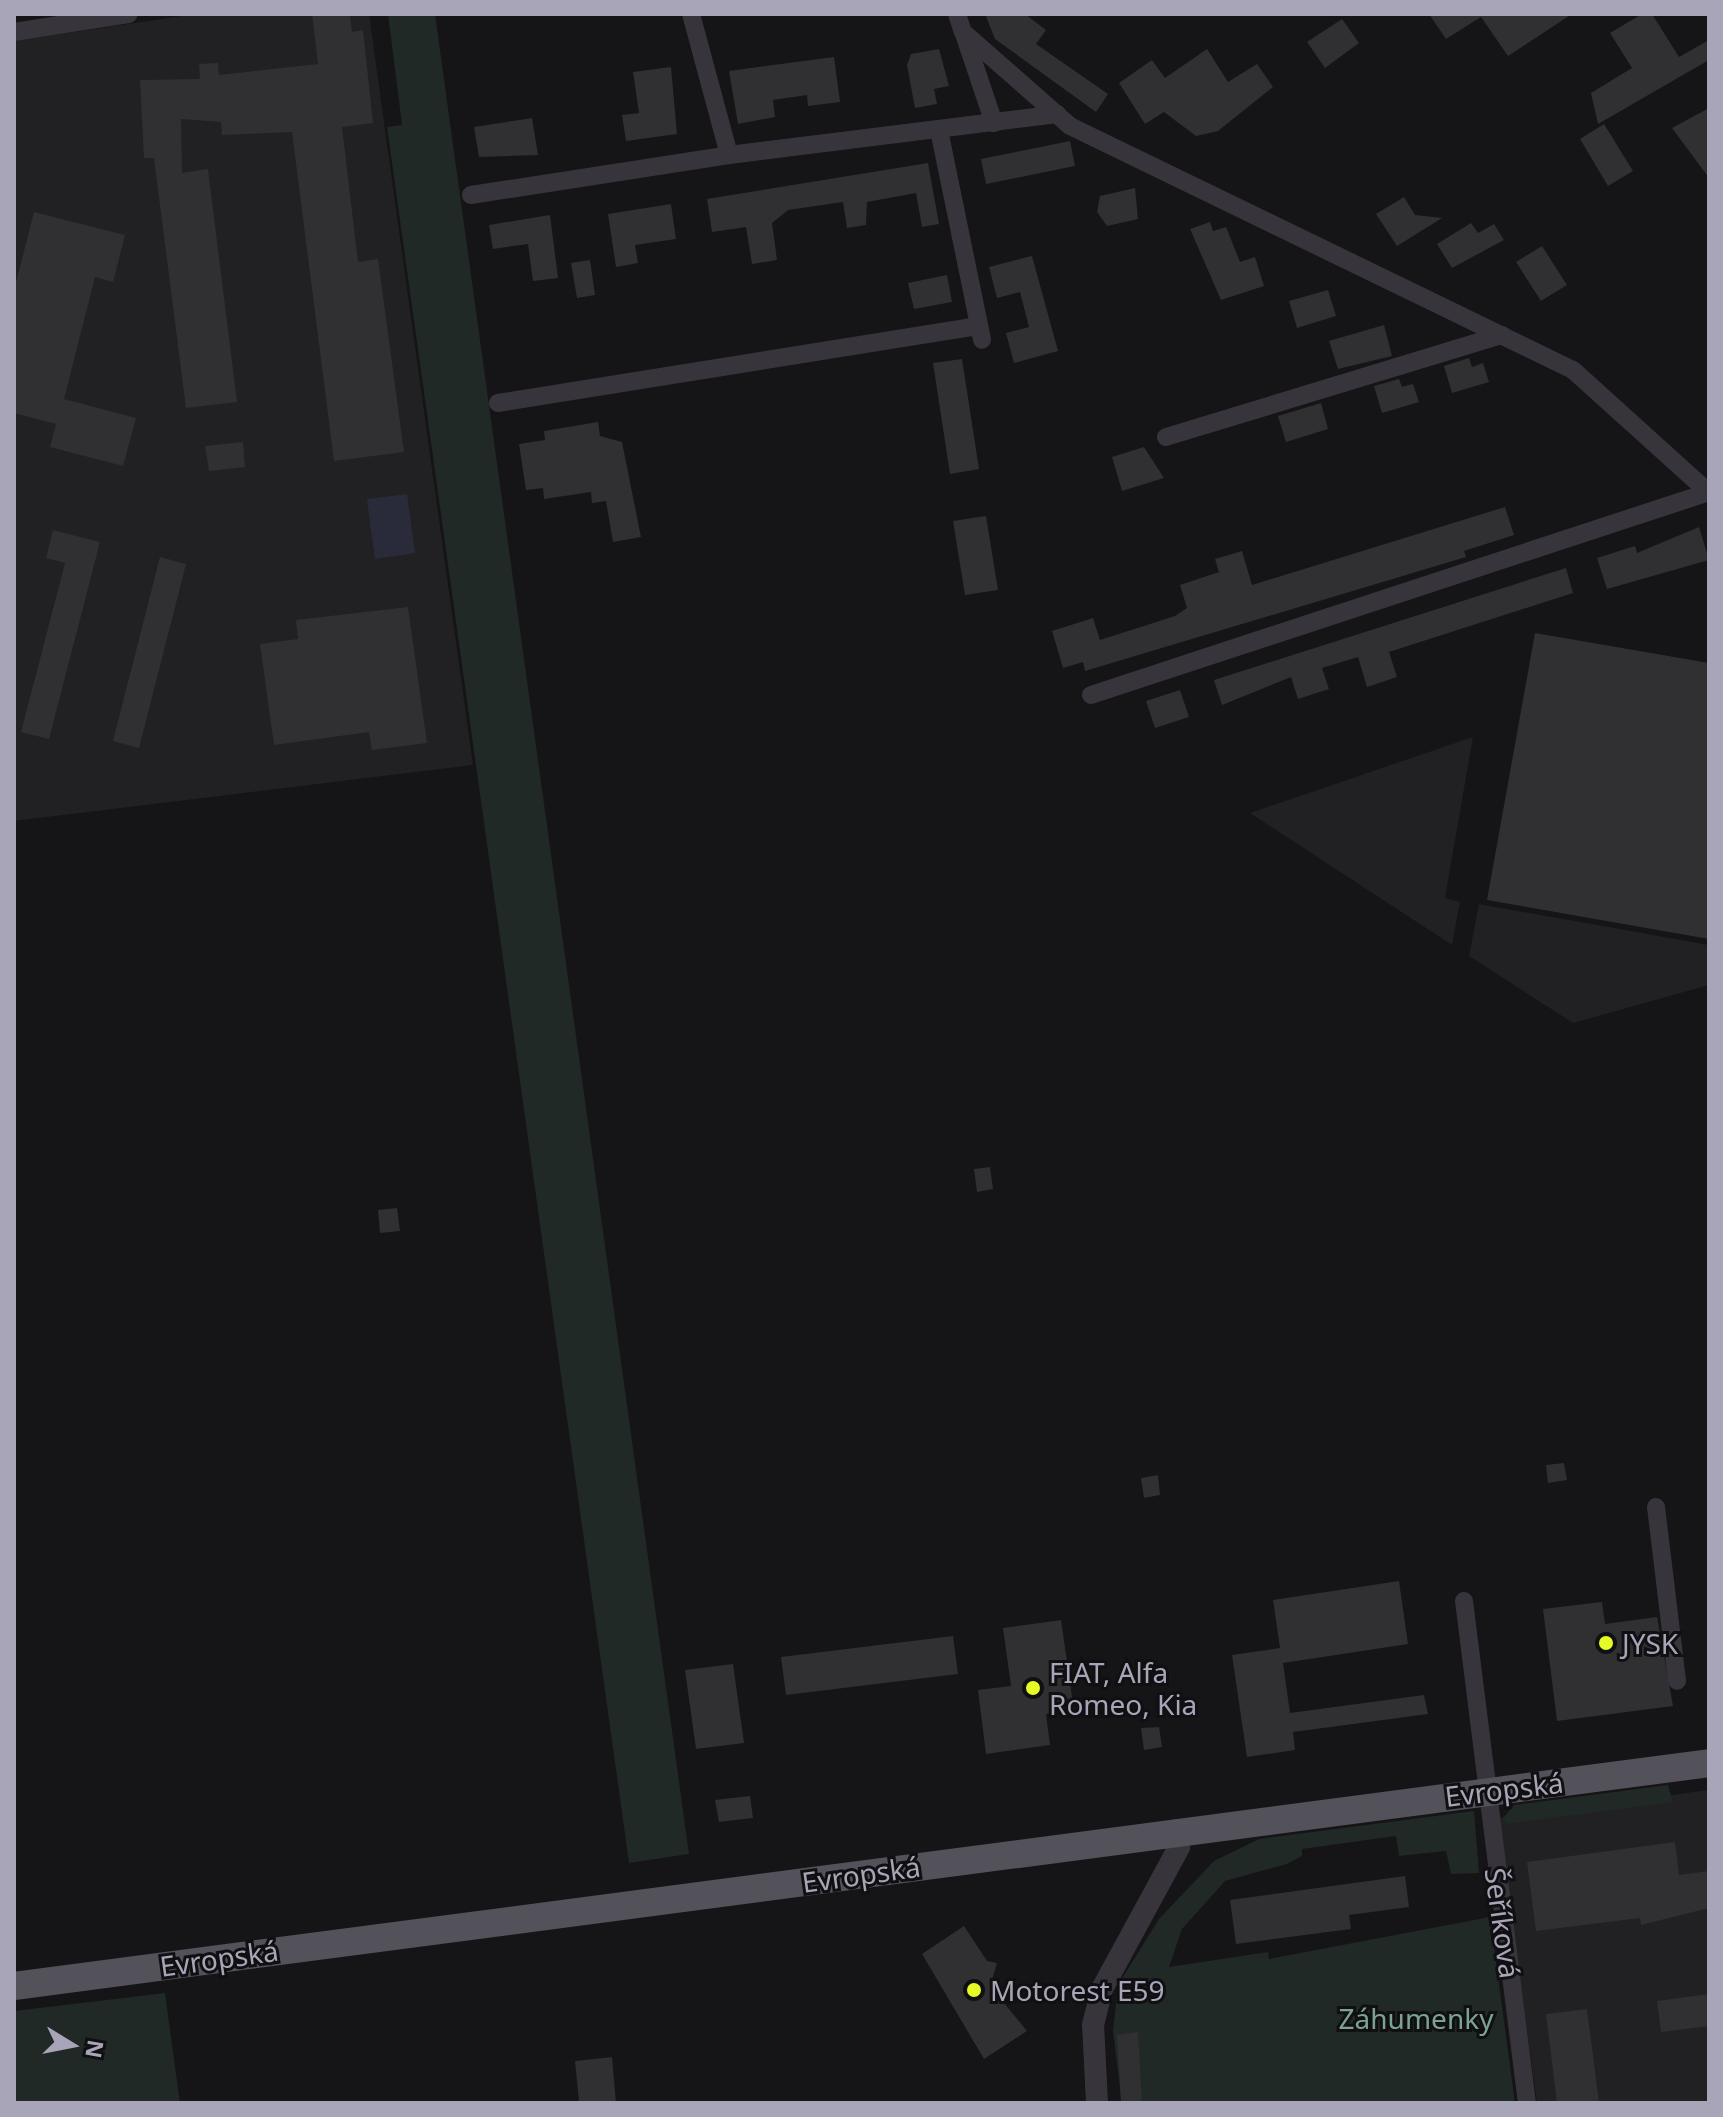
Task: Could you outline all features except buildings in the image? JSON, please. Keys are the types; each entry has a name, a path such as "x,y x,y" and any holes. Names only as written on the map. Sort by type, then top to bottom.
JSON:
{"main road":[{"name":"Evropská","path":"14,1986 1176,1830 1709,1763"}],"street":[{"path":"14,32 129,14"},
{"path":"691,14 729,155"},
{"path":"960,23 1057,114 1573,370 1709,492 1091,695"},
{"path":"960,23 994,123"},
{"path":"471,195 729,155 1057,114"},
{"path":"498,403 980,333 939,130"},
{"path":"1166,437 1502,335"},
{"path":"1656,1507 1677,1681"},
{"name":"Šeříková","path":"1464,1601 1484,1792 1527,2103"},
{"path":"1097,2103 1093,2025 1102,1989 1179,1847 1176,1830"}],"shaded area":[{"path":"195,14 369,14 473,765 14,821 14,41"},
{"path":"1473,737 1445,898 1460,902 1452,945 1250,813"},
{"path":"1479,904 1709,945 1709,985 1573,1023 1469,956"},
{"path":"1709,1790 1709,2103 1537,2103 1498,1818"}],"green space":[{"path":"388,14 435,14 689,1854 629,1863 387,127 402,125"},
{"path":"1668,1785 1673,1802 1506,1824 1503,1818 1514,1805"},
{"name":"Záhumenky","path":"1474,1811 1479,1873 1451,1874 1446,1851 1399,1856 1396,1836 1302,1849 1302,1856 1287,1864 1225,1881 1182,1929 1169,1967 1268,1952 1269,1959 1490,1917 1515,2103 1122,2103 1113,2031 1118,1985 1159,1919 1214,1861 1259,1839"},
{"path":"165,1993 180,2103 14,2103 14,2011"}],"water":[{"path":"407,494 415,553 375,559 367,499"}],"place":[{"name":"JYSK","path":"1606,1643"},
{"name":"FIAT, Alfa Romeo, Kia","path":"1033,1688"},
{"name":"Motorest E59","path":"974,1990"}]}
